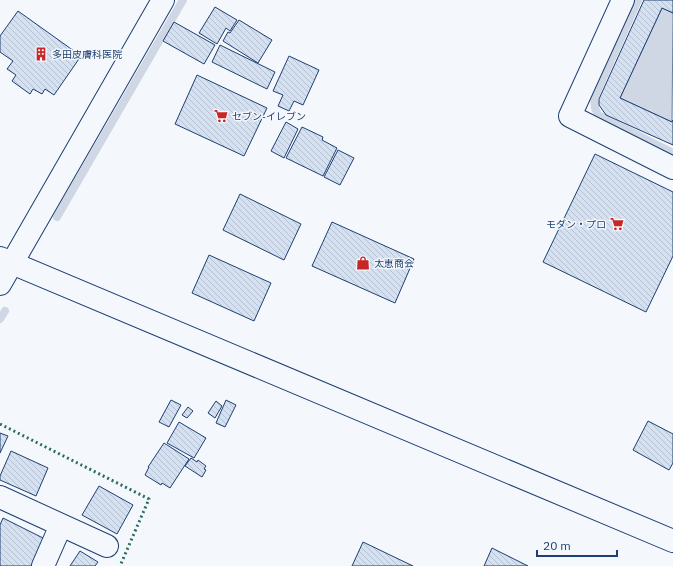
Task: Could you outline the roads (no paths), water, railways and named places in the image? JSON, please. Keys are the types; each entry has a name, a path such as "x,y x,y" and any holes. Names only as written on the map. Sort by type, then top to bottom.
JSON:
{"street":[{"path":"0,284 6,260 163,0"},
{"path":"623,0 570,116 673,168"},
{"path":"6,260 673,541"},
{"path":"0,497 107,546"},
{"path":"43,566 61,525"}],"waterway":[{"path":"57,217 183,0"},
{"path":"638,0 594,98 595,108 598,115 673,153"},
{"path":"0,319 5,311"}],"place":[{"name":"多田皮膚科医院","path":"41,54"},
{"name":"セブン-イレブン","path":"221,116"},
{"name":"モダン・プロ","path":"617,224"},
{"name":"太恵商会","path":"363,263"}]}
